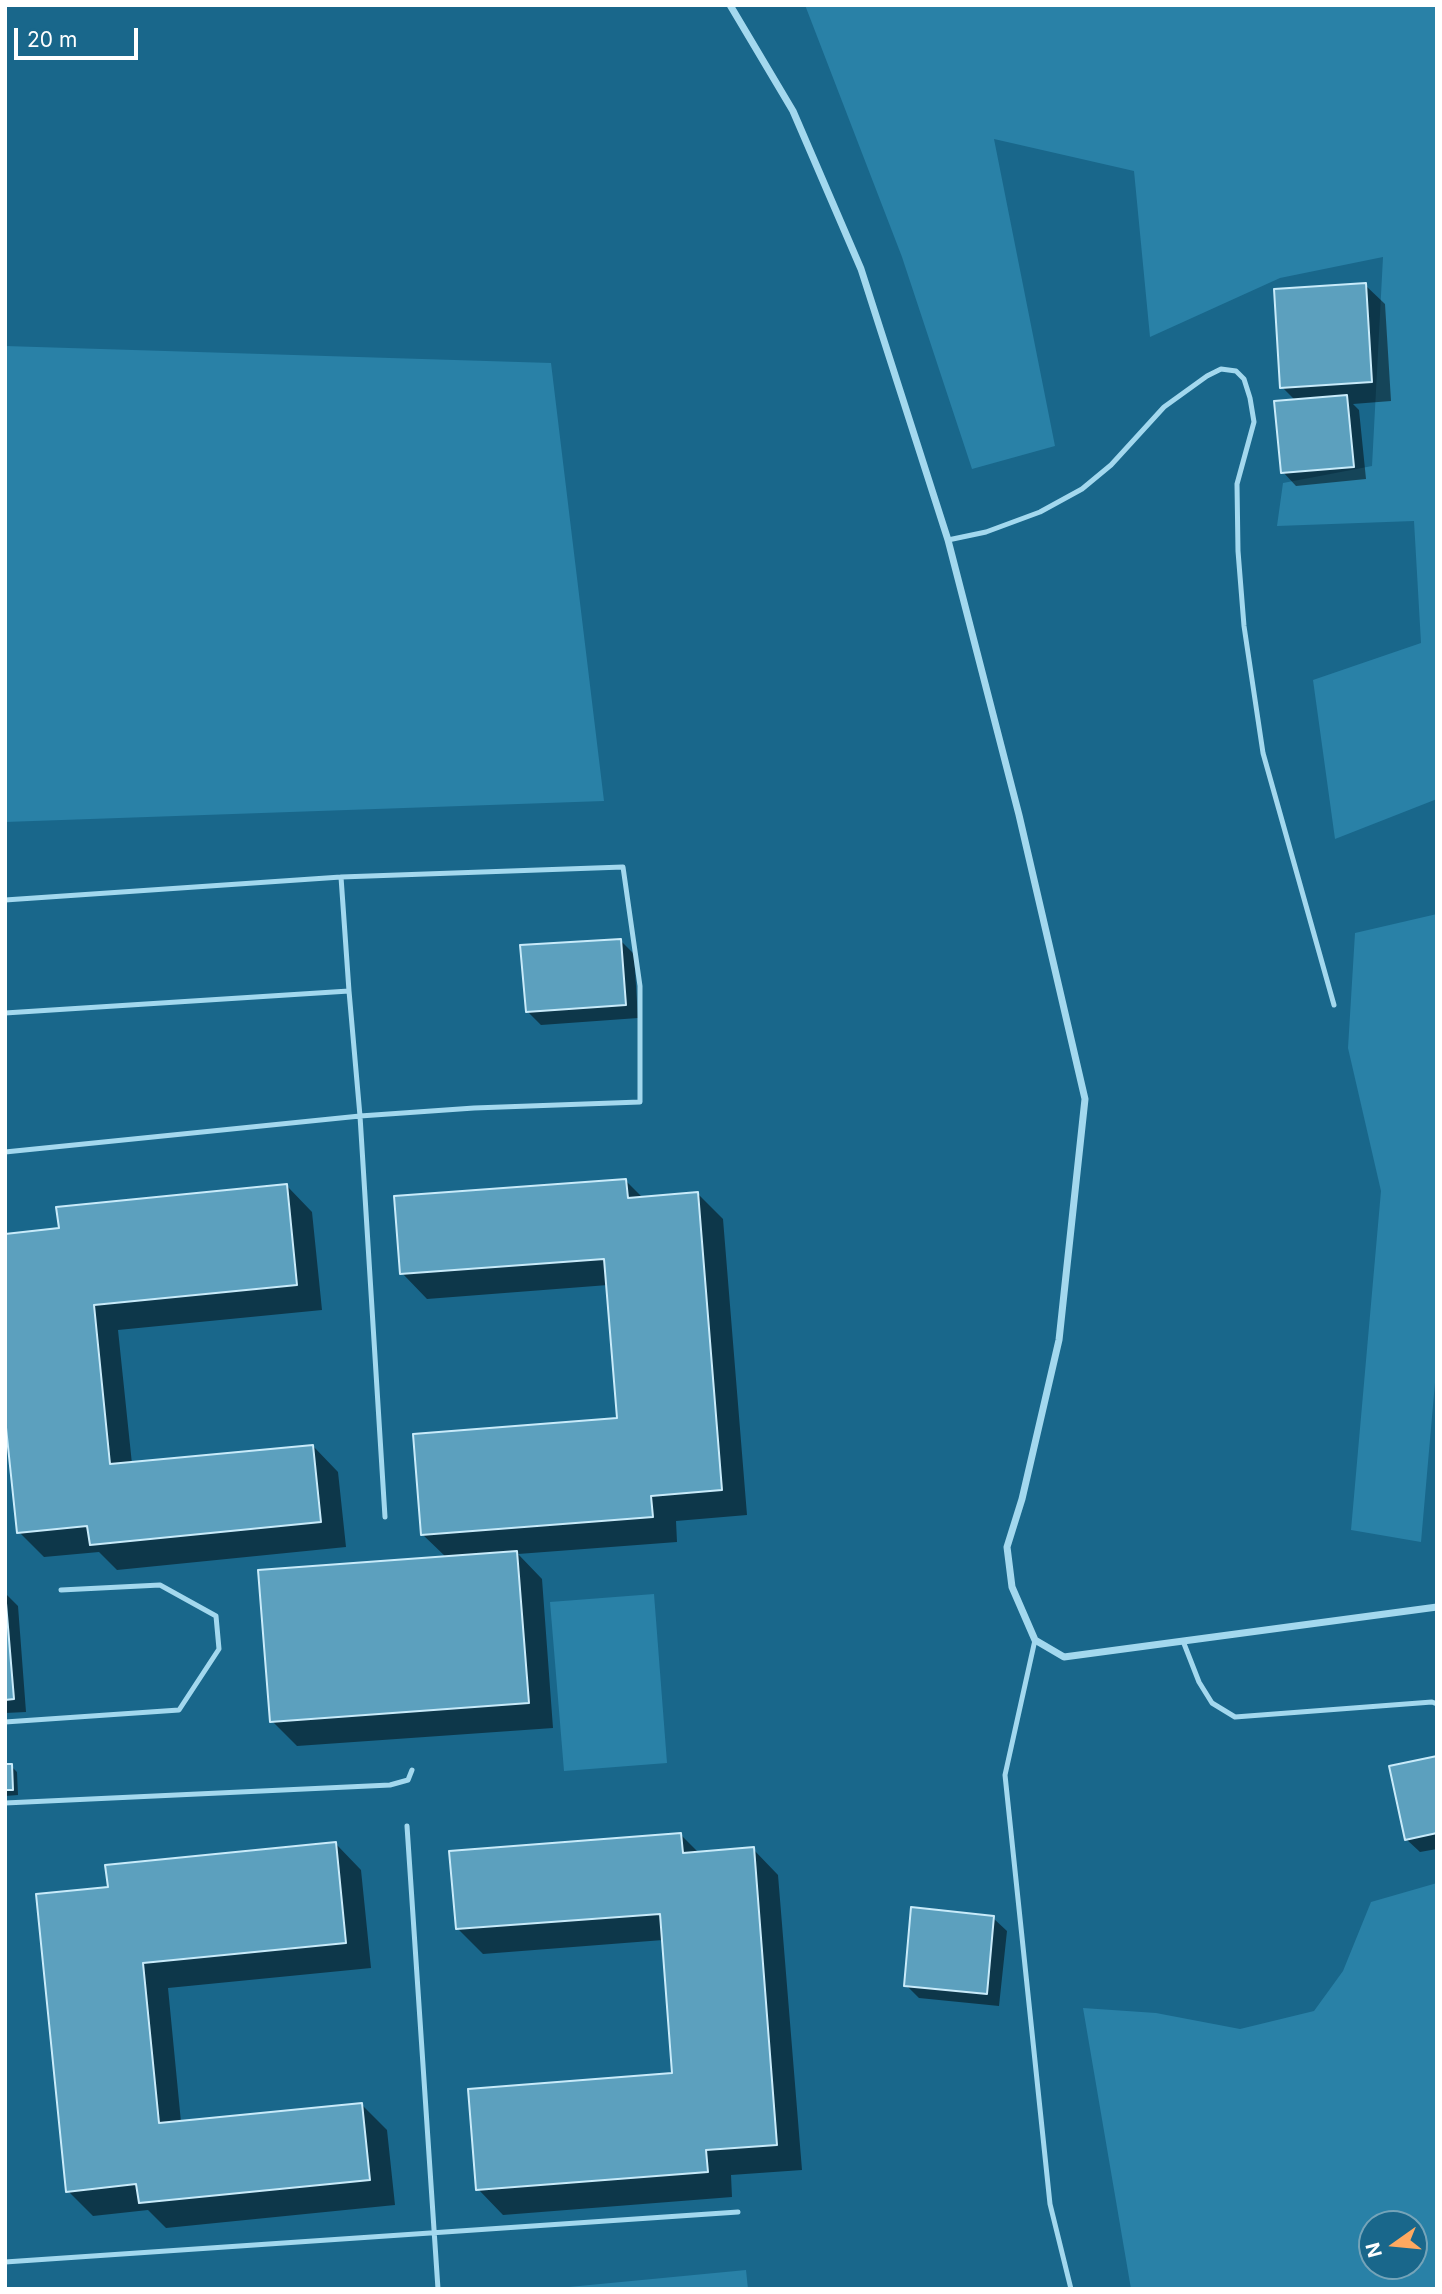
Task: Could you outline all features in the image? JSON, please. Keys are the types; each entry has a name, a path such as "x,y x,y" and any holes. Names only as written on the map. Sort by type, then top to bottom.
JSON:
{"street":[{"path":"730,5 793,111 861,269 948,540 1019,815 1085,1099 1059,1340 1022,1499 1007,1547 1012,1587 1035,1640 1064,1657 1437,1607"}],"lane":[{"path":"948,540 986,532 1040,512 1082,489 1111,465 1164,407 1207,376 1221,369 1236,371 1244,379 1251,398 1254,422 1237,484 1238,551 1244,626 1263,753 1334,1005"},
{"path":"5,900 341,877 623,867 640,986 640,1102 474,1108 360,1116 5,1152"},
{"path":"341,877 360,1116 385,1517"},
{"path":"5,1013 349,991"},
{"path":"5,1722 179,1710 219,1649 216,1616 160,1584 61,1590"},
{"path":"1035,1640 1005,1775 1050,2204 1071,2289"},
{"path":"1182,1641 1199,1682 1212,1703 1235,1717 1432,1702 1437,1704"},
{"path":"5,1803 390,1785 408,1780 412,1770"},
{"path":"407,1826 438,2289"},
{"path":"5,2262 738,2212"}],"shaded area":[{"path":"805,5 1437,5 1437,799 1335,839 1313,680 1421,643 1414,521 1277,526 1283,483 1372,466 1383,257 1280,278 1150,337 1134,171 994,139 1055,446 972,469 902,257"},
{"path":"5,346 551,363 604,801 5,822"},
{"path":"1437,914 1437,1360 1421,1542 1351,1530 1381,1191 1348,1048 1355,933"},
{"path":"654,1594 667,1763 564,1771 550,1602"},
{"path":"1437,1883 1437,2289 1131,2289 1083,2008 1156,2013 1240,2029 1314,2011 1343,1971 1371,1902"},
{"path":"746,2270 748,2289 548,2289"}],"building":[{"path":"1366,283 1372,382 1280,388 1274,289"},
{"path":"1347,395 1354,467 1281,473 1274,401"},
{"path":"621,939 626,1005 526,1012 520,945"},
{"path":"626,1179 628,1198 698,1192 722,1490 651,1496 653,1517 421,1535 413,1434 617,1418 604,1259 400,1274 394,1196"},
{"path":"287,1184 297,1285 94,1305 110,1464 313,1445 321,1522 90,1545 87,1526 17,1533 5,1418 5,1234 59,1228 56,1207"},
{"path":"517,1551 529,1703 270,1722 258,1570"},
{"path":"5,1591 14,1699 5,1700"},
{"path":"1437,1756 1437,1833 1405,1840 1389,1766"},
{"path":"5,1764 12,1764 13,1790 5,1790"},
{"path":"681,1833 683,1853 754,1847 777,2145 706,2150 708,2172 476,2190 468,2089 672,2073 660,1914 456,1929 449,1851"},
{"path":"336,1842 346,1943 143,1963 159,2123 362,2103 370,2180 139,2203 136,2184 66,2192 36,1894 108,1887 105,1865"},
{"path":"911,1907 994,1916 987,1994 904,1986"}]}
